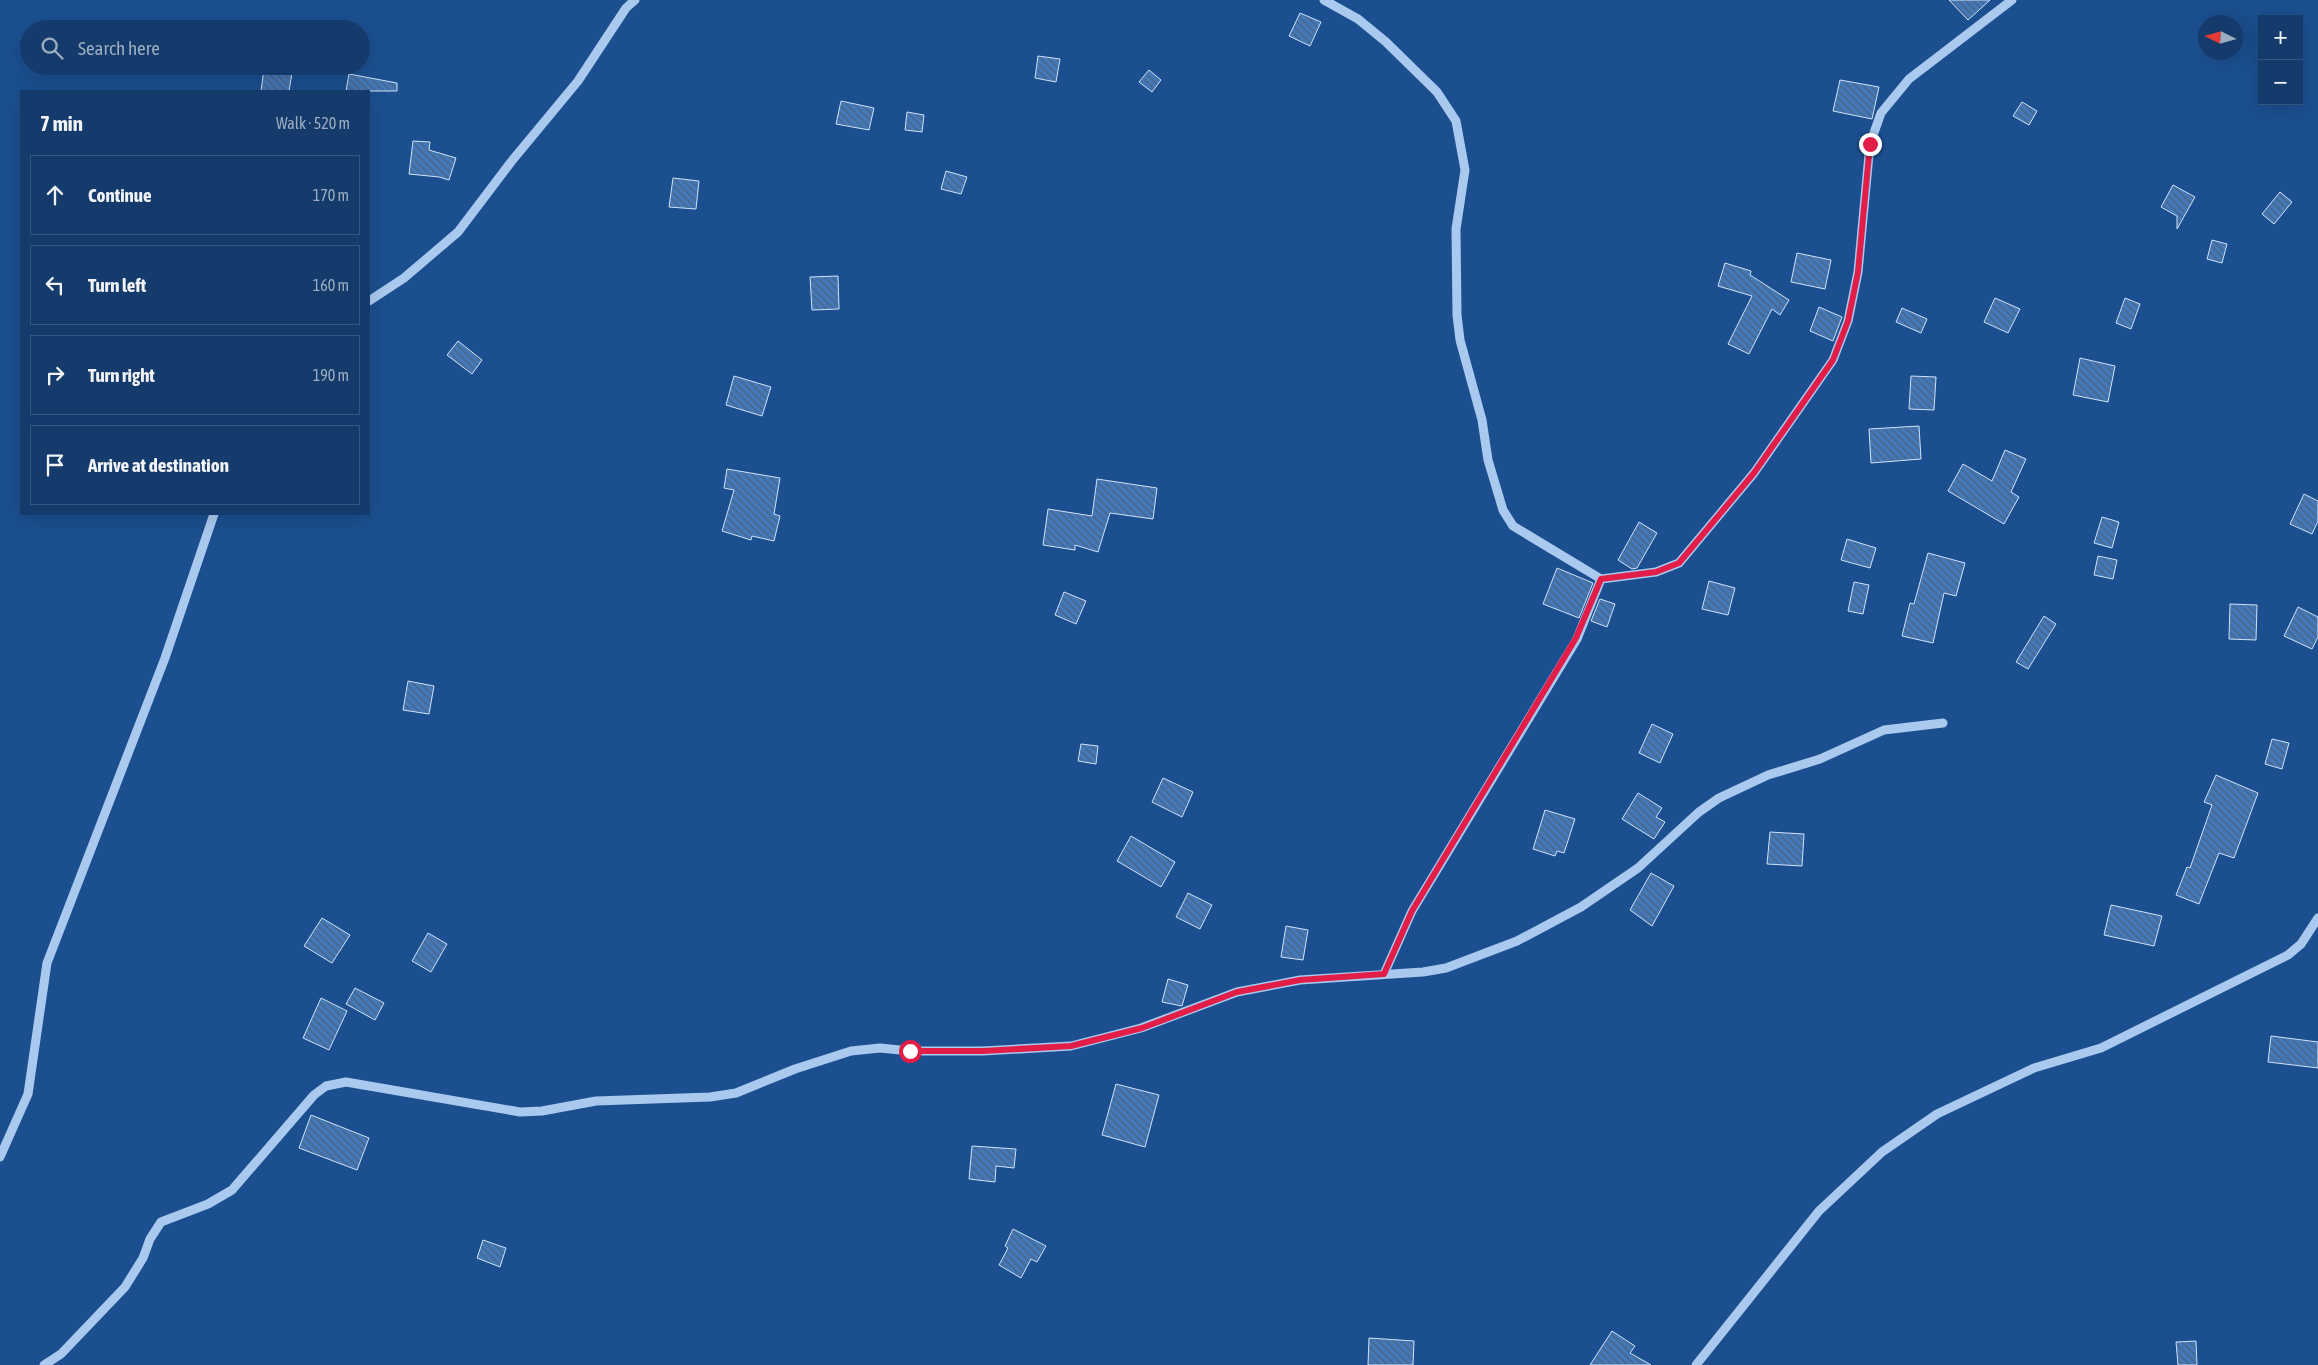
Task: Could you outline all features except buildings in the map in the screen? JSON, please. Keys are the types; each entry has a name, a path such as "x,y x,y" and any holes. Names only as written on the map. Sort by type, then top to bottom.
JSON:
{"street":[{"path":"370,300 404,278 458,232 511,162 578,81 626,8 635,0"},
{"path":"1324,0 1358,19 1386,42 1437,92 1456,121 1465,170 1456,229 1460,340 1482,420 1488,460 1503,510 1513,526 1601,579 1656,572 1679,563 1759,465 1833,360 1848,321 1858,272 1870,144 1881,113 1909,80 2012,0"},
{"path":"0,1157 28,1094 47,963 165,658 214,515"},
{"path":"1384,974 1412,911 1576,638 1601,579"},
{"path":"44,1365 61,1354 125,1287 143,1258 150,1239 161,1222 208,1204 232,1190 314,1095 326,1086 346,1082 520,1112 542,1111 596,1101 710,1097 736,1093 795,1069 851,1051 880,1048 910,1051 983,1051 1071,1046 1142,1028 1237,992 1300,980 1423,972 1446,968 1517,941 1581,907 1638,868 1699,812 1719,798 1768,775 1820,759 1884,730 1943,723"},
{"path":"1696,1365 1819,1211 1882,1152 1936,1114 2034,1068 2101,1048 2288,955 2301,944 2318,918"}],"route":[{"path":"910,1051 983,1051 1071,1046 1142,1028 1237,992 1300,980 1384,974 1412,911 1576,638 1601,579 1656,572 1679,563 1754,473 1833,360 1848,321 1858,272 1865,180 1870,144"}]}
